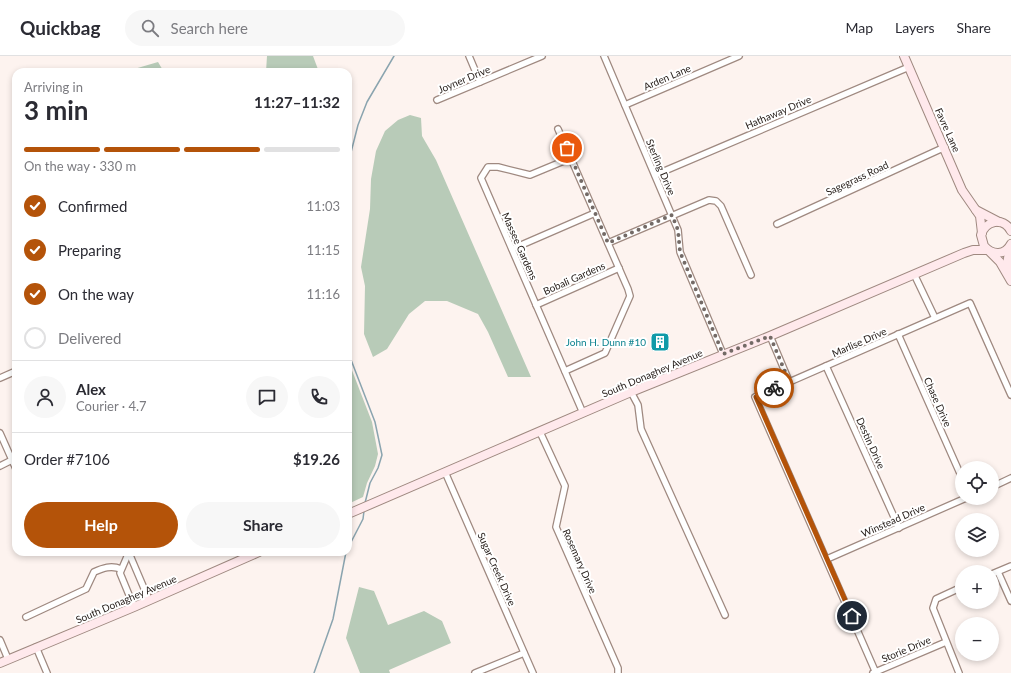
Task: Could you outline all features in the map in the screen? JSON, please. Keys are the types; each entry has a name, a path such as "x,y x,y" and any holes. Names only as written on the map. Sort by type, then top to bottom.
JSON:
{"street":[{"path":"469,56 480,82"},
{"name":"Joyner Drive","path":"437,100 542,56"},
{"name":"Sterling Drive","path":"604,56 678,230 680,252 723,354"},
{"name":"Arden Lane","path":"625,105 739,56"},
{"name":"Favre Lane","path":"904,56 945,147 962,190 976,210 981,221 981,234 984,246 988,251"},
{"name":"Hathaway Drive","path":"655,175 909,66"},
{"path":"558,129 630,296 604,353 565,371"},
{"name":"Sagegrass Road","path":"776,224 945,147"},
{"name":"Massee Gardens","path":"571,158 530,175 498,167 488,167 481,178 583,413"},
{"path":"608,243 709,200 716,201 721,206 751,274"},
{"name":"Favre Lane","path":"976,210 1007,225"},
{"path":"512,249 595,213"},
{"name":"South Donaghey Avenue","path":"964,253 990,223 1007,225"},
{"path":"1010,245 1007,264 1010,279"},
{"name":"South Donaghey Avenue","path":"352,513 631,392 770,336 964,253 973,250 1003,252 1010,245"},
{"path":"988,251 1000,262 1010,279"},
{"name":"Bobali Gardens","path":"536,305 619,268"},
{"path":"914,274 934,318"},
{"name":"Marlise Drive","path":"827,560 756,397 789,381 970,303 1011,395"},
{"name":"Chase Drive","path":"898,334 955,462"},
{"path":"770,336 789,381"},
{"name":"Destin Drive","path":"826,366 899,528"},
{"path":"0,378 12,373"},
{"path":"631,392 638,405 641,429 725,615"},
{"name":"Rosemary Drive","path":"540,432 565,486 556,527 618,668 618,673"},
{"path":"0,433 12,460 0,466"},
{"name":"Sugar Creek Drive","path":"445,472 533,673"},
{"path":"999,484 1011,478"},
{"name":"Winstead Drive","path":"827,560 955,503"},
{"path":"127,556 120,572 134,607"},
{"path":"131,556 148,600"},
{"name":"South Donaghey Avenue","path":"0,663 134,607 250,556"},
{"path":"827,560 875,673"},
{"path":"26,617 86,590 94,572 104,567 115,566 121,569"},
{"path":"999,572 1011,566"},
{"path":"999,574 1011,601"},
{"path":"955,590 936,599 932,608 959,673"},
{"path":"0,640 8,659"},
{"name":"Storie Drive","path":"875,673 946,642"},
{"path":"36,647 47,673"},
{"path":"475,673 524,653"}],"green space":[{"path":"267,56 313,56 318,68 266,68"},
{"path":"158,62 162,68 138,68"},
{"path":"410,115 421,118 422,136 436,160 531,377 508,377 488,332 478,314 447,301 425,301 409,314 387,349 373,357 364,334 365,286 361,267 370,209 371,179 376,151 385,131 398,120"},
{"path":"352,370 372,422 378,454 363,497 352,502"},
{"path":"359,587 374,591 388,625 424,611 442,621 451,643 389,670 390,673 360,673 346,638"}],"waterway":[{"path":"352,148 358,125 367,102 394,56"},
{"path":"352,362 375,422 382,455 378,468 370,483 365,503"},
{"path":"352,540 363,519 364,511"},
{"path":"314,673 333,619 345,556"}],"way so far":[{"path":"567,148 608,243 672,215 678,230 680,252 723,354 770,336 789,381 774,388"}],"place":[{"name":"John H. Dunn #10","path":"660,342"}],"route":[{"path":"774,388 756,397 852,616"}]}
